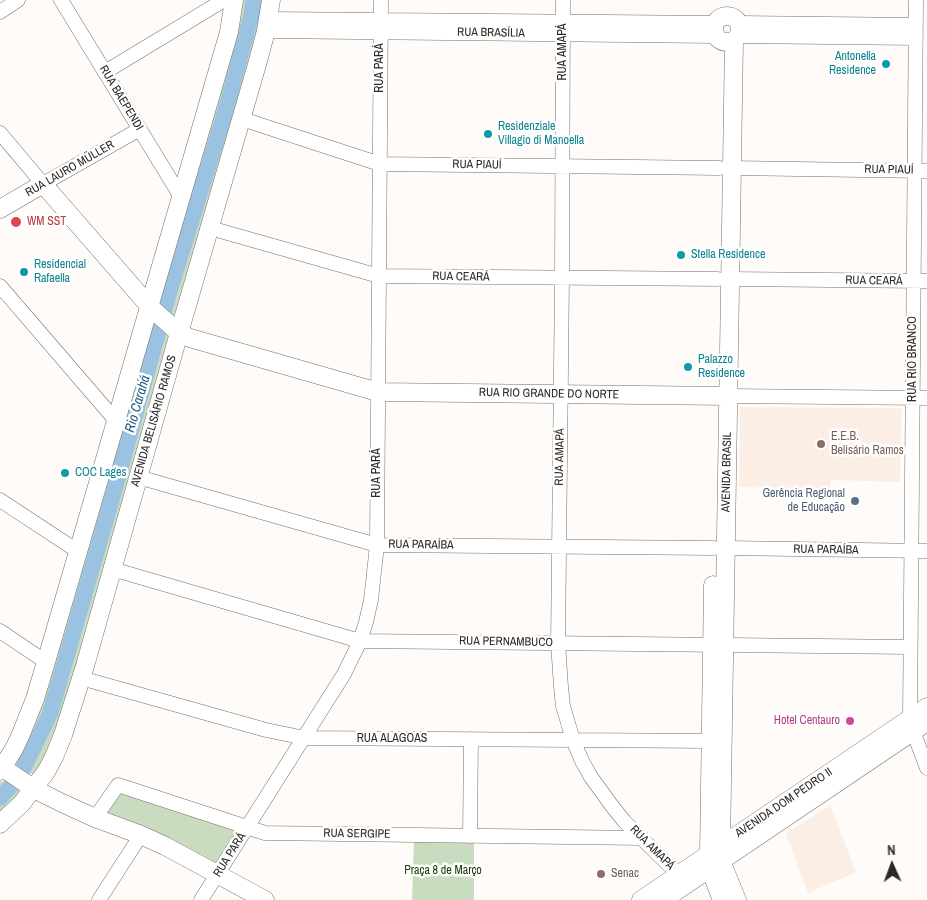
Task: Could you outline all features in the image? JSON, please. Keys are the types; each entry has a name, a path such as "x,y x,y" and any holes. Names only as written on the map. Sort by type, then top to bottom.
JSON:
{"main road":[{"path":"234,0 229,32 181,197 153,310 116,422 35,699 21,734 3,769 62,803 165,846 265,900"},
{"name":"AVENIDA BELISÁRIO RAMOS","path":"0,824 22,803 30,786 46,772 63,736 138,477 176,330 210,228 242,119 267,25 270,0"},
{"name":"AVENIDA BRASIL","path":"728,23 715,858 737,900"},
{"name":"RUA LAURO MÜLLER","path":"0,209 44,184"},
{"name":"RUA RIO GRANDE DO NORTE","path":"44,184 153,310 176,330 190,338 378,392 722,396"},
{"name":"AVENIDA BRASIL","path":"718,645 710,741 715,858 722,900"},
{"name":"AVENIDA DOM PEDRO II","path":"664,900 715,858 917,724 927,707"},
{"name":"AVENIDA DOM PEDRO II","path":"641,900 678,875 715,858"}],"street":[{"path":"0,12 18,0"},
{"name":"RUA BAEPENDI","path":"61,0 181,197"},
{"path":"105,72 224,0"},
{"name":"RUA PARÁ","path":"201,900 344,674 360,641 371,600 377,545 381,0"},
{"name":"RUA AMAPÁ","path":"563,0 558,643 562,697 573,740 582,761 600,791 618,814 678,875"},
{"name":"RUA RIO BRANCO","path":"916,0 921,171 920,398 911,550 910,647 917,724"},
{"name":"RUA BRASÍLIA","path":"267,25 563,28 728,23 916,31"},
{"name":"RUA PIAUÍ","path":"242,119 380,164 921,171"},
{"name":"RUA LAURO MÜLLER","path":"44,184 140,129"},
{"path":"0,132 44,184"},
{"name":"RUA CEARÁ","path":"210,228 379,276 920,281"},
{"path":"1,292 116,422"},
{"name":"RUA RIO GRANDE DO NORTE","path":"722,396 920,398"},
{"name":"RUA PARAÍBA","path":"138,477 377,545 927,551"},
{"path":"0,500 79,552"},
{"name":"RUA PERNAMBUCO","path":"112,569 360,641 910,647"},
{"path":"0,631 46,662"},
{"name":"RUA ALAGOAS","path":"81,678 266,730 304,738 710,741"},
{"path":"917,724 927,768"},
{"path":"470,836 471,739"},
{"name":"RUA SERGIPE","path":"96,818 118,785 265,833 642,838"},
{"path":"99,900 141,835"}],"shaded area":[{"name":"E.E.B. Belisário Ramos","path":"740,407 902,408 900,482 831,480 830,489 739,487"},
{"path":"830,805 856,872 808,893 786,834"}],"green space":[{"path":"238,0 262,0 260,22 177,314 171,315 159,304"},
{"path":"157,322 172,337 53,738 37,770 34,774 31,774 13,765 152,323"},
{"path":"3,781 19,789 20,793 0,812 0,782"},
{"path":"120,789 244,829 217,872 99,818"},
{"name":"Praça 8 de Março","path":"414,842 474,843 474,900 412,900"}],"waterway":[{"name":"Rio Carahá","path":"0,798 19,777 50,714 170,289 224,116 252,13 253,0"}],"place":[{"name":"Antonella Residence","path":"886,64"},
{"name":"Residenziale Villagio di Manoella","path":"488,134"},
{"name":"WM SST","path":"16,222"},
{"name":"Stella Residence","path":"681,255"},
{"name":"Residencial Rafaella","path":"24,272"},
{"name":"Palazzo Residence","path":"688,367"},
{"name":"E.E.B. Belisário Ramos","path":"821,444"},
{"name":"COC Lages","path":"65,473"},
{"name":"Gerência Regional de Educação","path":"855,501"},
{"name":"Hotel Centauro","path":"850,721"},
{"name":"Senac","path":"601,874"}]}
